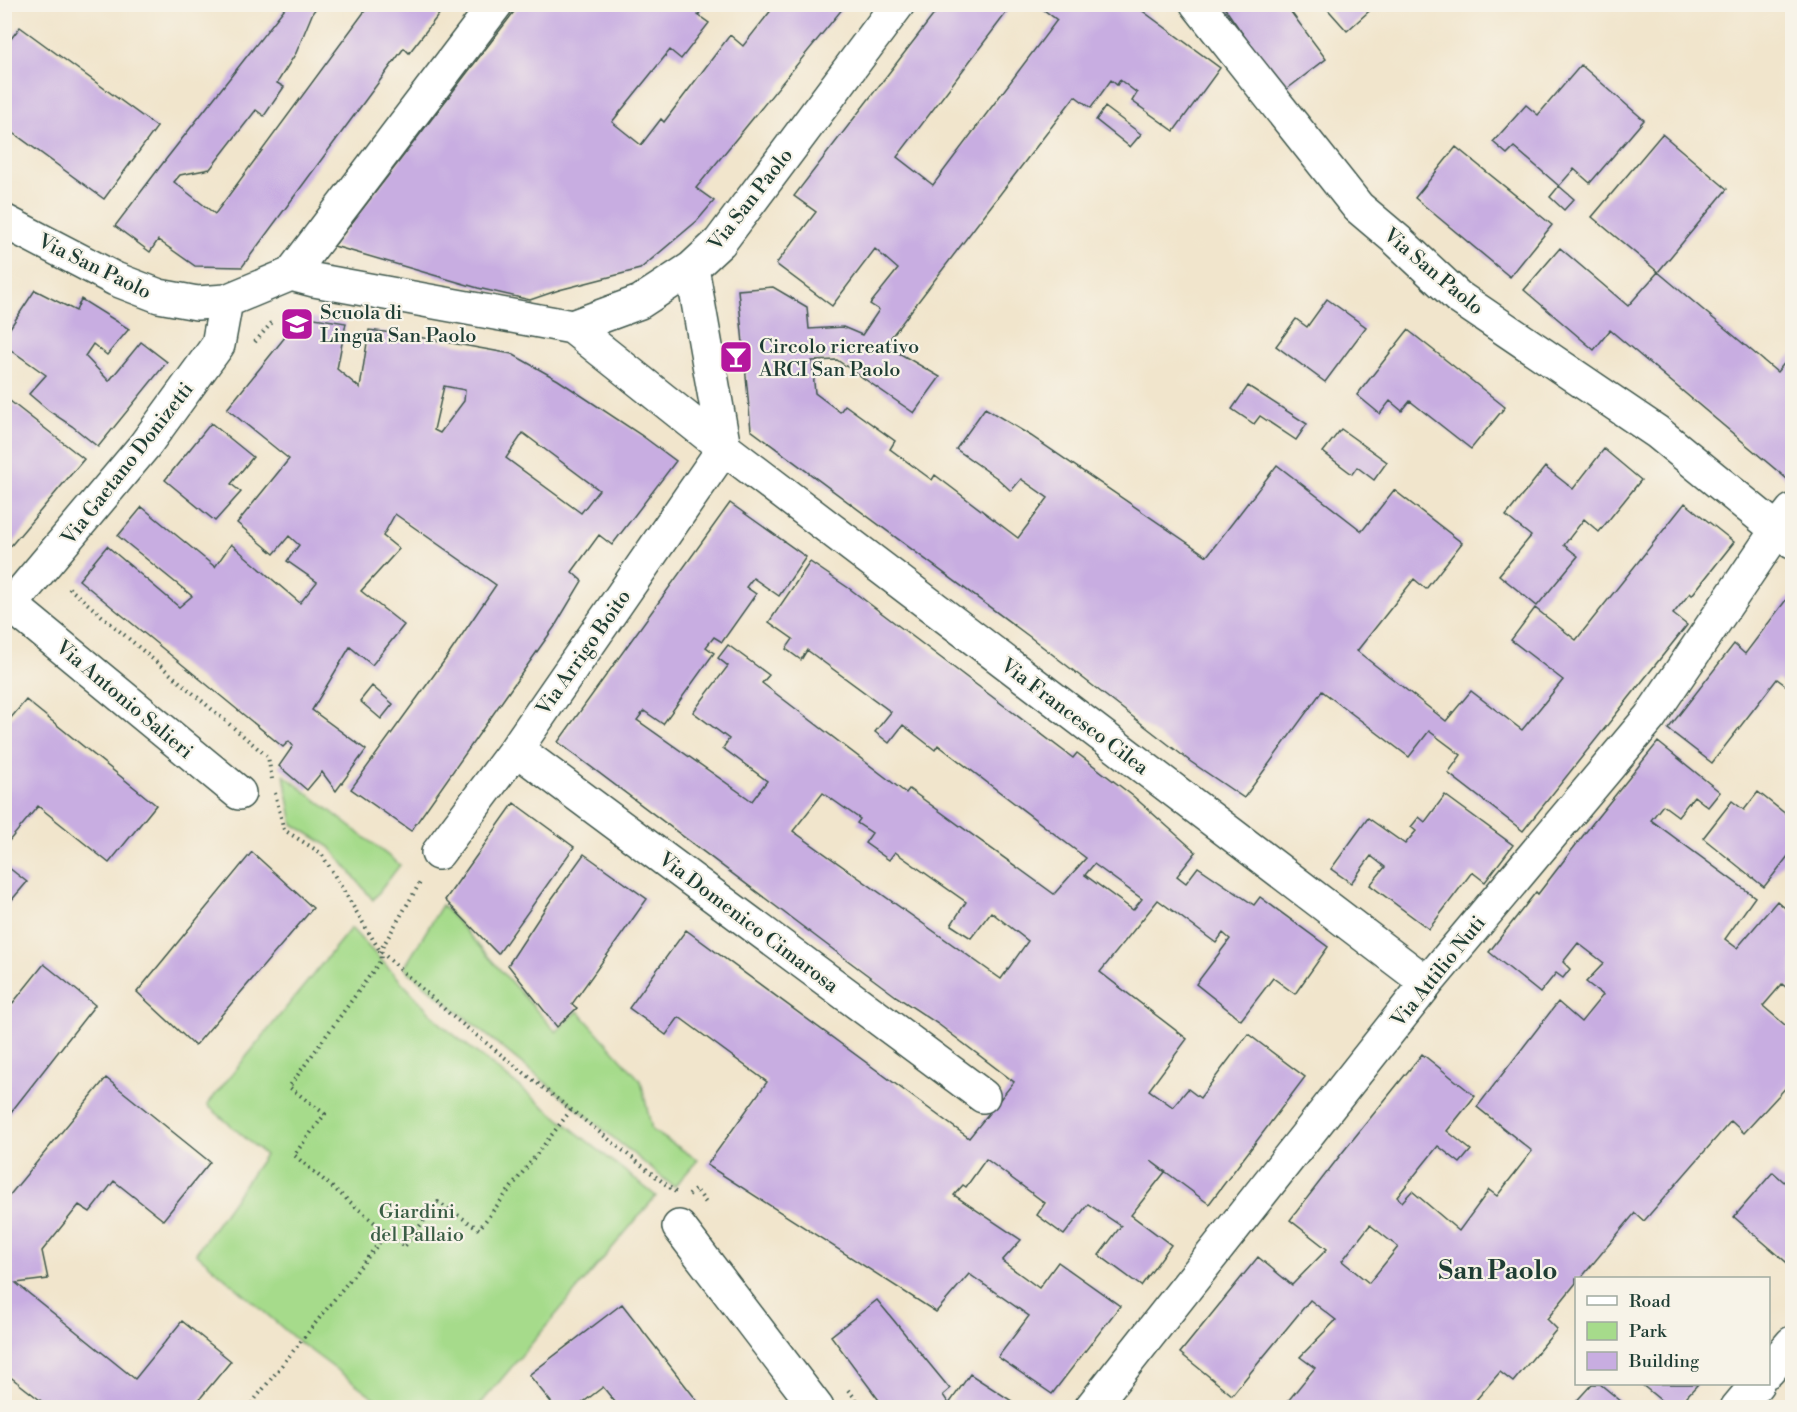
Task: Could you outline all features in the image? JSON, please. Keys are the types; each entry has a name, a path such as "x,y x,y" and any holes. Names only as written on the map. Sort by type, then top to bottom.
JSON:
{"street":[{"path":"280,278 496,4"},
{"name":"Via San Paolo","path":"572,327 640,302 692,268 720,242 898,4"},
{"name":"Via San Paolo","path":"1197,4 1358,207 1458,297 1657,432 1787,528"},
{"name":"Via San Paolo","path":"4,222 115,279 159,296 196,303 226,301 280,278"},
{"path":"692,268 724,448"},
{"path":"280,278 314,280 572,327"},
{"name":"Via Gaetano Donizetti","path":"8,609 145,445 218,345 226,301"},
{"name":"Via Francesco Cilea","path":"572,327 724,448 1427,983"},
{"name":"Via Arrigo Boito","path":"438,853 516,749 724,448"},
{"name":"Via Attilio Nuti","path":"1091,1407 1427,983 1650,717 1787,528"},
{"name":"Via Antonio Salieri","path":"8,609 239,793"},
{"name":"Via Domenico Cimarosa","path":"516,749 983,1096"},
{"path":"680,1227 817,1407"},
{"path":"1770,1369 1792,1343"},
{"path":"1737,1407 1755,1385"}],"path":[{"path":"248,350 278,315 280,278"},
{"path":"62,581 83,602 268,757 284,830 321,853 380,951 452,1016 684,1198 680,1227"},
{"path":"438,853 380,951 381,960 289,1087 325,1114 294,1155 405,1247 438,1202 479,1229 571,1110"},
{"path":"248,1407 387,1233"}],"green space":[{"path":"284,775 400,865 373,900 330,847 293,824"},
{"path":"442,905 556,1032 578,1011 641,1081 652,1130 698,1160 674,1187 404,968"},
{"name":"Giardini del Pallaio","path":"351,928 443,1026 656,1196 478,1407 387,1407 299,1342 196,1253 265,1155 207,1105"}],"building":[{"path":"288,4 319,4 313,12 296,53 277,83 284,87 264,116 256,110 210,169 180,175 174,182 215,214 370,4 447,4 409,53 404,48 242,267 195,266 158,240 150,252 115,226"},
{"path":"520,4 706,4 698,15 709,23 681,59 670,50 612,122 641,145 661,119 664,122 730,35 743,46 776,4 840,4 844,7 696,188 714,201 697,221 640,269 530,300 478,288 334,246"},
{"path":"942,4 1013,4 897,157 933,185 1057,20 1036,4 1133,4 1220,68 1174,131 1132,101 1137,93 1120,80 1117,85 1111,80 1091,108 1075,96 885,345 940,377 914,413 837,360 812,361 815,393 840,412 845,405 895,441 890,449 932,480 935,475 1018,538 1048,498 1021,479 1011,491 997,478 956,449 985,408 1031,436 1207,556 1277,465 1362,531 1394,490 1462,543 1426,589 1414,579 1357,651 1446,721 1471,691 1522,730 1563,680 1511,640 1535,608 1576,640 1685,503 1734,542 1692,595 1690,593 1673,614 1687,625 1523,831 1448,773 1461,755 1429,731 1409,757 1322,691 1244,798 1191,762 1030,637 751,430 738,290 773,287 807,307 809,329 843,327 862,335 879,310 870,304 898,269 875,249 832,306 776,264 816,212 794,196"},
{"path":"1222,4 1285,4 1326,59 1283,92"},
{"path":"1323,4 1377,4 1347,31"},
{"path":"20,27 157,127 104,199 4,126 4,42 7,44"},
{"path":"1581,65 1644,120 1590,183 1574,169 1559,186 1514,147 1507,154 1493,142 1526,105 1538,115"},
{"path":"1105,107 1141,134 1130,147 1096,120"},
{"path":"1662,134 1727,189 1658,272 1592,217"},
{"path":"1456,147 1552,225 1510,277 1415,198"},
{"path":"1559,186 1574,199 1564,210 1550,197"},
{"path":"1560,248 1628,306 1658,272 1777,372 1792,354 1792,473 1787,479 1610,330 1594,350 1524,290"},
{"path":"35,290 76,311 81,299 129,329 107,355 93,344 85,356 109,381 141,342 167,362 98,447 29,394 46,375 4,345 4,337"},
{"path":"1327,299 1366,327 1325,382 1276,346 1296,319 1307,327"},
{"path":"302,316 346,323 337,369 360,388 369,330 512,354 558,380 676,461 612,545 599,535 572,572 582,581 555,626 411,831 351,789 496,585 395,514 383,536 399,549 361,591 404,625 372,665 350,647 312,710 366,750 336,791 322,772 307,790 279,766 293,746 289,741 283,747 79,580 107,546 179,607 192,596 118,536 142,507 215,567 231,544 300,603 317,582 287,561 299,545 289,536 274,554 237,523 289,459 227,409","holes":["444,386 465,390 464,401 440,433 434,430","523,433 599,490 581,513 506,458"]},
{"path":"1408,330 1505,407 1471,449 1410,401 1402,411 1390,401 1380,414 1357,395"},
{"path":"1248,386 1307,424 1296,440 1260,416 1254,424 1232,409"},
{"path":"10,401 84,459 4,554 4,408"},
{"path":"211,423 253,457 231,484 241,492 215,521 165,480"},
{"path":"1341,429 1387,462 1374,480 1357,467 1352,474 1323,452"},
{"path":"1604,449 1641,480 1599,532 1584,519 1564,545 1578,556 1537,606 1499,575 1531,536 1506,516 1545,467 1573,489"},
{"path":"730,503 806,557 779,596 753,578 746,587 756,594 722,642 714,637 706,647 714,653 663,724 644,711 637,720 752,801 767,781 723,748 729,739 693,712 728,666 718,658 728,645 769,675 762,683 906,793 909,789 1054,894 1086,858 938,745 935,750 903,725 889,743 875,732 891,712 807,650 801,660 786,649 793,639 769,622 810,562 850,589 1073,758 1077,753 1133,796 1196,852 1177,876 1186,883 1198,867 1254,905 1260,897 1328,947 1295,994 1273,978 1241,1020 1196,984 1230,939 1223,933 1216,943 1158,900 1100,972 1187,1039 1149,1090 1173,1107 1188,1089 1200,1098 1248,1034 1305,1077 1209,1204 1151,1161 1165,1172 1131,1215 1171,1245 1141,1286 1099,1255 1121,1226 1088,1204 1064,1235 1037,1215 1045,1203 986,1159 966,1187 963,1185 954,1195 1021,1240 1002,1261 1039,1288 1058,1262 1120,1306 1052,1394 998,1357 1029,1316 969,1274 936,1312 707,1165 767,1082 679,1017 666,1035 629,1008 686,930 969,1138 1014,1082 938,1024 827,945 558,742","holes":["823,793 860,819 857,823 872,833 865,843 889,860 895,852 966,902 951,925 971,938 991,912 1028,941 1001,979 793,831","1094,864 1142,899 1133,910 1085,875"]},
{"path":"1792,592 1792,690 1777,679 1712,763 1668,729 1734,644 1745,654"},
{"path":"372,686 393,704 381,719 360,701"},
{"path":"26,700 156,805 109,863 38,806 4,847 4,726"},
{"path":"1658,742 1720,792 1708,807 1694,796 1678,816 1663,805 1651,820 1755,897 1725,939 1737,948 1777,901 1792,914 1792,983 1788,989 1782,984 1763,1006 1792,1031 1792,1081 1744,1133 1731,1121 1644,1221 1635,1213 1582,1277 1575,1277 1575,1284 1547,1319 1557,1329 1513,1382 1500,1372 1470,1407 1283,1407 1315,1368 1300,1357 1336,1320 1310,1300 1232,1395 1180,1353 1258,1257 1292,1285 1327,1249 1290,1220 1422,1054 1475,1096 1447,1131 1471,1150 1460,1163 1438,1146 1397,1197 1402,1202 1412,1191 1459,1231 1489,1190 1497,1196 1532,1151 1477,1107 1558,1002 1581,1022 1603,995 1586,982 1604,963 1578,943 1563,962 1570,969 1563,978 1556,973 1540,993 1489,952 1536,892 1538,894","holes":["1370,1225 1398,1247 1369,1283 1342,1261"]},
{"path":"1758,792 1792,819 1792,851 1764,887 1703,838 1732,801 1744,810"},
{"path":"1445,795 1513,845 1485,882 1472,872 1429,929 1370,885 1385,867 1371,856 1351,883 1331,869 1368,818 1405,844 1416,831 1411,827 1419,817 1425,822"},
{"path":"514,803 574,847 498,954 445,900"},
{"path":"252,852 313,908 195,1046 137,992"},
{"path":"584,854 647,899 572,1004 577,1008 557,1027 508,965"},
{"path":"4,864 27,882 4,909"},
{"path":"44,964 95,1005 8,1116 4,1113 4,1014"},
{"path":"106,1078 210,1162 163,1220 114,1181 90,1212 79,1205 42,1251 48,1279 16,1283 135,1379 182,1321 231,1361 193,1407 49,1407 4,1372 4,1202"},
{"path":"1773,1172 1792,1189 1792,1267 1734,1217"},
{"path":"877,1300 950,1389 943,1395 949,1404 970,1374 1021,1407 884,1407 831,1336"},
{"path":"622,1304 702,1407 619,1407 603,1387 577,1407 555,1407 529,1375"},
{"path":"1591,1385 1601,1385 1628,1407 1571,1407"},
{"path":"1642,1385 1697,1385 1677,1407 1669,1407"}],"place":[{"name":"Scuola di Lingua San Paolo","path":"297,324"},
{"name":"Circolo ricreativo ARCI San Paolo","path":"736,357"}],"district":[{"name":"San Paolo","path":"1498,1270"}]}
